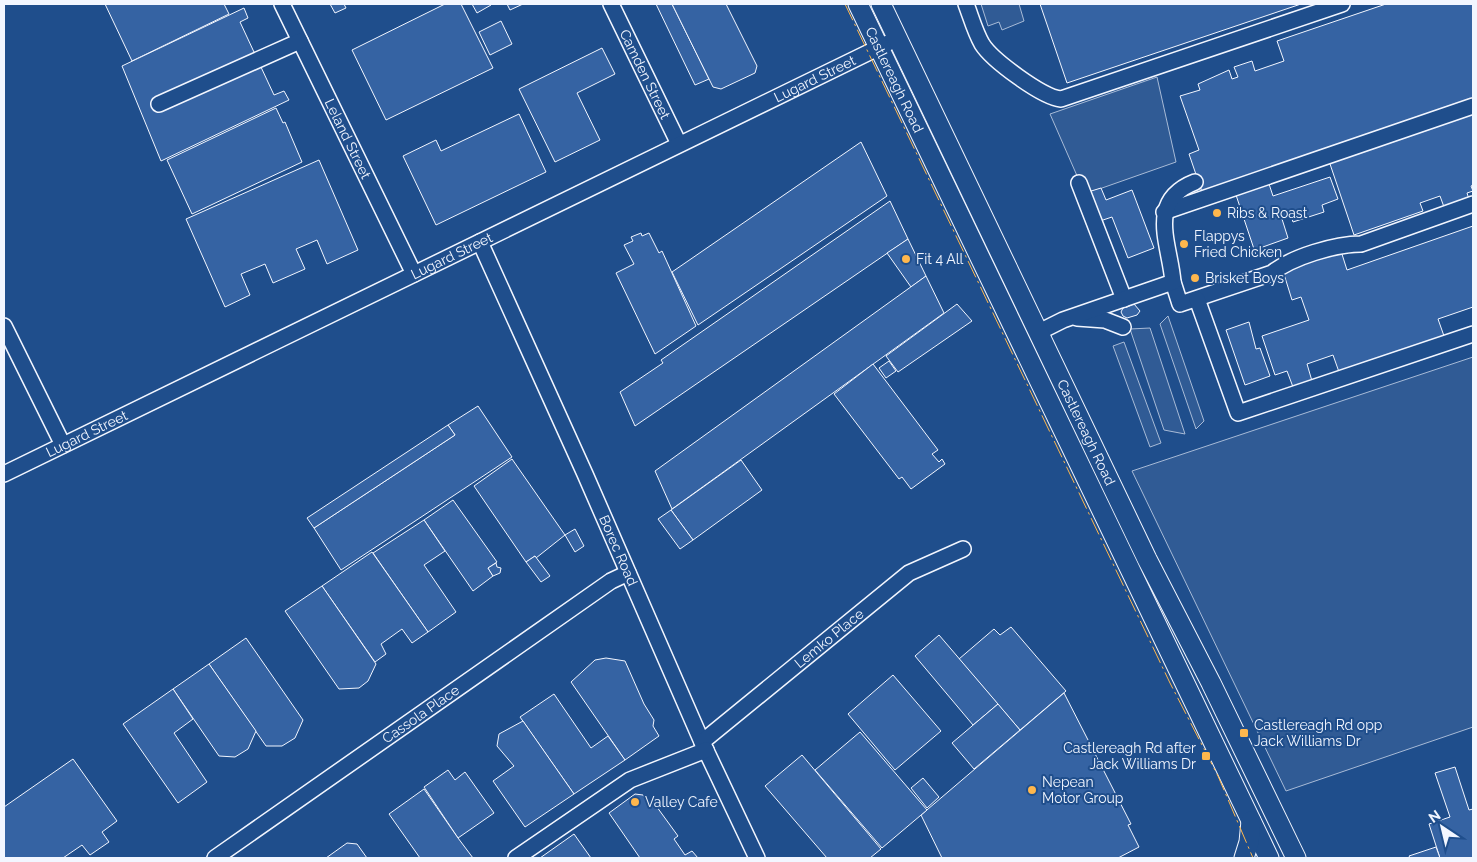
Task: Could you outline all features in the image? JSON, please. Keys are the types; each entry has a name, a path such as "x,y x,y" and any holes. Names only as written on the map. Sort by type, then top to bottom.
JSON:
{"main road":[{"name":"Castlereagh Road","path":"858,4 1269,858"},
{"name":"Castlereagh Road","path":"881,4 1296,858"},
{"path":"1244,858 1249,842 1250,820"}],"street":[{"name":"Leland Street","path":"282,4 414,274"},
{"name":"Camden Street","path":"611,4 679,144"},
{"path":"966,4 981,42 994,58 1047,95 1061,99 1342,4"},
{"name":"Lugard Street","path":"4,474 898,38"},
{"path":"159,104 300,41"},
{"path":"1164,212 1473,106"},
{"path":"1195,182 1176,192 1164,212 1164,230 1173,282 1180,304 1272,273 1282,265 1290,262 1343,244 1361,244 1473,204"},
{"path":"1079,183 1124,299"},
{"name":"Borec Road","path":"480,242 704,746 757,858"},
{"path":"1039,332 1070,318 1173,282"},
{"path":"1198,298 1238,413 1473,334"},
{"path":"1070,318 1105,320 1123,327"},
{"path":"4,326 63,445"},
{"name":"Lemko Place","path":"516,858 630,780 704,746 909,573 963,550"},
{"name":"Cassola Place","path":"215,858 611,581 628,572"}],"shaded area":[{"path":"981,4 1019,4 1024,21 1002,30 999,22 988,26"},
{"path":"1157,77 1176,162 1085,194 1050,114"},
{"path":"1168,316 1204,421 1196,429 1160,324"},
{"path":"1150,328 1185,434 1164,430 1130,329"},
{"path":"1124,342 1161,443 1150,447 1113,346"},
{"path":"1473,357 1473,727 1286,791 1132,471"}],"building":[{"path":"105,4 224,4 229,14 132,61"},
{"path":"330,4 344,4 346,8 335,13"},
{"path":"445,4 461,4 493,68 386,120 352,50"},
{"path":"472,4 491,4 491,5 477,13"},
{"path":"507,4 523,4 510,10"},
{"path":"656,4 672,4 709,79 695,85"},
{"path":"672,4 726,4 757,66 755,73 721,89 713,87"},
{"path":"1040,4 1301,4 1067,83"},
{"path":"1386,4 1473,4 1473,100 1202,192 1189,154 1199,150 1180,96 1200,90 1198,84 1229,70 1232,79 1238,77 1234,67 1252,61 1255,71 1284,61 1277,41"},
{"path":"244,8 248,18 240,22 274,95 284,91 289,100 161,161 122,66"},
{"path":"501,21 512,44 490,55 479,32"},
{"path":"602,48 615,74 577,93 600,140 555,162 519,89"},
{"path":"276,108 283,123 285,122 302,162 192,214 167,160"},
{"path":"1473,112 1473,185 1471,186 1473,191 1467,193 1469,199 1444,207 1440,196 1420,203 1423,211 1354,235 1329,161"},
{"path":"519,114 546,172 436,225 403,156 436,140 441,151"},
{"path":"861,142 887,196 698,325 672,272"},
{"path":"319,160 358,250 327,264 317,240 296,249 305,269 273,283 265,264 241,274 250,295 225,307 186,219"},
{"path":"1330,177 1338,199 1322,205 1324,212 1293,222 1291,216 1282,219 1288,238 1260,248 1261,253 1256,255 1236,195 1269,184 1273,196"},
{"path":"1101,188 1106,200 1132,190 1154,248 1128,258 1112,217 1100,221 1088,192"},
{"path":"890,201 908,239 635,426 620,392 663,363 661,360"},
{"path":"1473,226 1473,307 1438,319 1444,336 1339,372 1333,355 1307,364 1312,381 1293,387 1287,371 1275,375 1262,336 1309,320 1301,297 1292,300 1283,271 1341,251 1347,270"},
{"path":"641,233 642,236 649,233 659,253 662,251 696,326 655,354 616,273 634,264 624,245 633,241 631,237"},
{"path":"908,239 926,276 911,287 887,253"},
{"path":"926,276 944,313 672,509 655,471"},
{"path":"957,304 972,321 898,372 886,356"},
{"path":"1134,304 1140,311 1137,315 1127,318 1123,316 1121,312 1123,308"},
{"path":"1249,322 1256,349 1260,348 1270,376 1245,385 1226,330"},
{"path":"889,361 896,371 886,378 879,368"},
{"path":"873,364 938,450 932,454 939,462 942,459 945,464 911,489 902,477 899,479 834,394"},
{"path":"478,406 512,457 341,570 314,528 455,435 448,425"},
{"path":"448,425 455,435 314,528 307,518"},
{"path":"512,459 565,535 536,558 535,556 526,562 474,486"},
{"path":"741,460 762,490 693,540 671,510"},
{"path":"453,500 497,562 488,568 493,576 473,591 424,520"},
{"path":"671,510 693,540 680,549 658,519"},
{"path":"424,520 445,551 424,565 456,612 428,632 373,553"},
{"path":"575,529 584,546 575,552 565,535"},
{"path":"372,552 428,632 412,643 402,629 381,644 386,654 375,662 322,586"},
{"path":"535,556 550,576 541,582 526,562"},
{"path":"496,563 497,567 501,568 500,573 493,576 488,568"},
{"path":"322,586 376,664 368,681 359,688 339,689 285,611"},
{"path":"1011,627 1066,691 1020,730 959,659 994,629 1000,635"},
{"path":"939,635 998,704 973,725 915,656"},
{"path":"246,638 303,720 295,738 282,746 266,746 209,664"},
{"path":"606,658 625,661 644,704 654,720 653,726 659,736 625,760 571,682 595,660"},
{"path":"209,664 256,731 248,749 235,757 219,756 173,689"},
{"path":"893,675 941,731 895,770 848,714"},
{"path":"173,689 193,719 174,733 207,782 178,803 123,724"},
{"name":"Nepean Motor Group","path":"1064,693 1131,824 1128,825 1139,847 1118,858 942,858 921,815"},
{"path":"554,694 591,748 608,736 625,760 574,794 520,717"},
{"path":"998,704 1020,730 974,769 952,743"},
{"path":"523,721 574,794 525,827 493,781 514,766 497,746 499,734"},
{"path":"860,732 927,810 882,848 815,770"},
{"path":"802,755 881,849 870,858 827,858 765,786"},
{"path":"73,759 117,821 102,832 109,842 90,855 82,845 63,858 4,858 4,807"},
{"path":"1455,767 1469,810 1473,809 1473,858 1440,858 1429,824 1450,817 1435,773"},
{"path":"448,770 455,780 465,772 494,813 458,838 424,787"},
{"path":"923,778 939,797 927,808 911,788"},
{"path":"424,789 473,858 420,858 389,814"},
{"path":"635,794 643,795 650,805 654,803 678,836 674,839 685,855 692,851 698,858 640,858 609,813"},
{"path":"574,834 591,858 540,858"},
{"path":"347,843 357,844 367,858 326,858"},
{"path":"1436,847 1440,858 1410,858 1409,856"}],"power":[{"path":"845,4 1170,683 1218,776 1253,858"}],"place":[{"name":"Ribs & Roast","path":"1217,213"},
{"name":"Flappys Fried Chicken","path":"1184,244"},
{"name":"Fit 4 All","path":"906,259"},
{"name":"Brisket Boys","path":"1195,278"},
{"name":"Castlereagh Rd opp Jack Williams Dr","path":"1244,733"},
{"name":"Castlereagh Rd after Jack Williams Dr","path":"1206,756"},
{"name":"Nepean Motor Group","path":"1032,790"},
{"name":"Valley Cafe","path":"635,802"}]}
